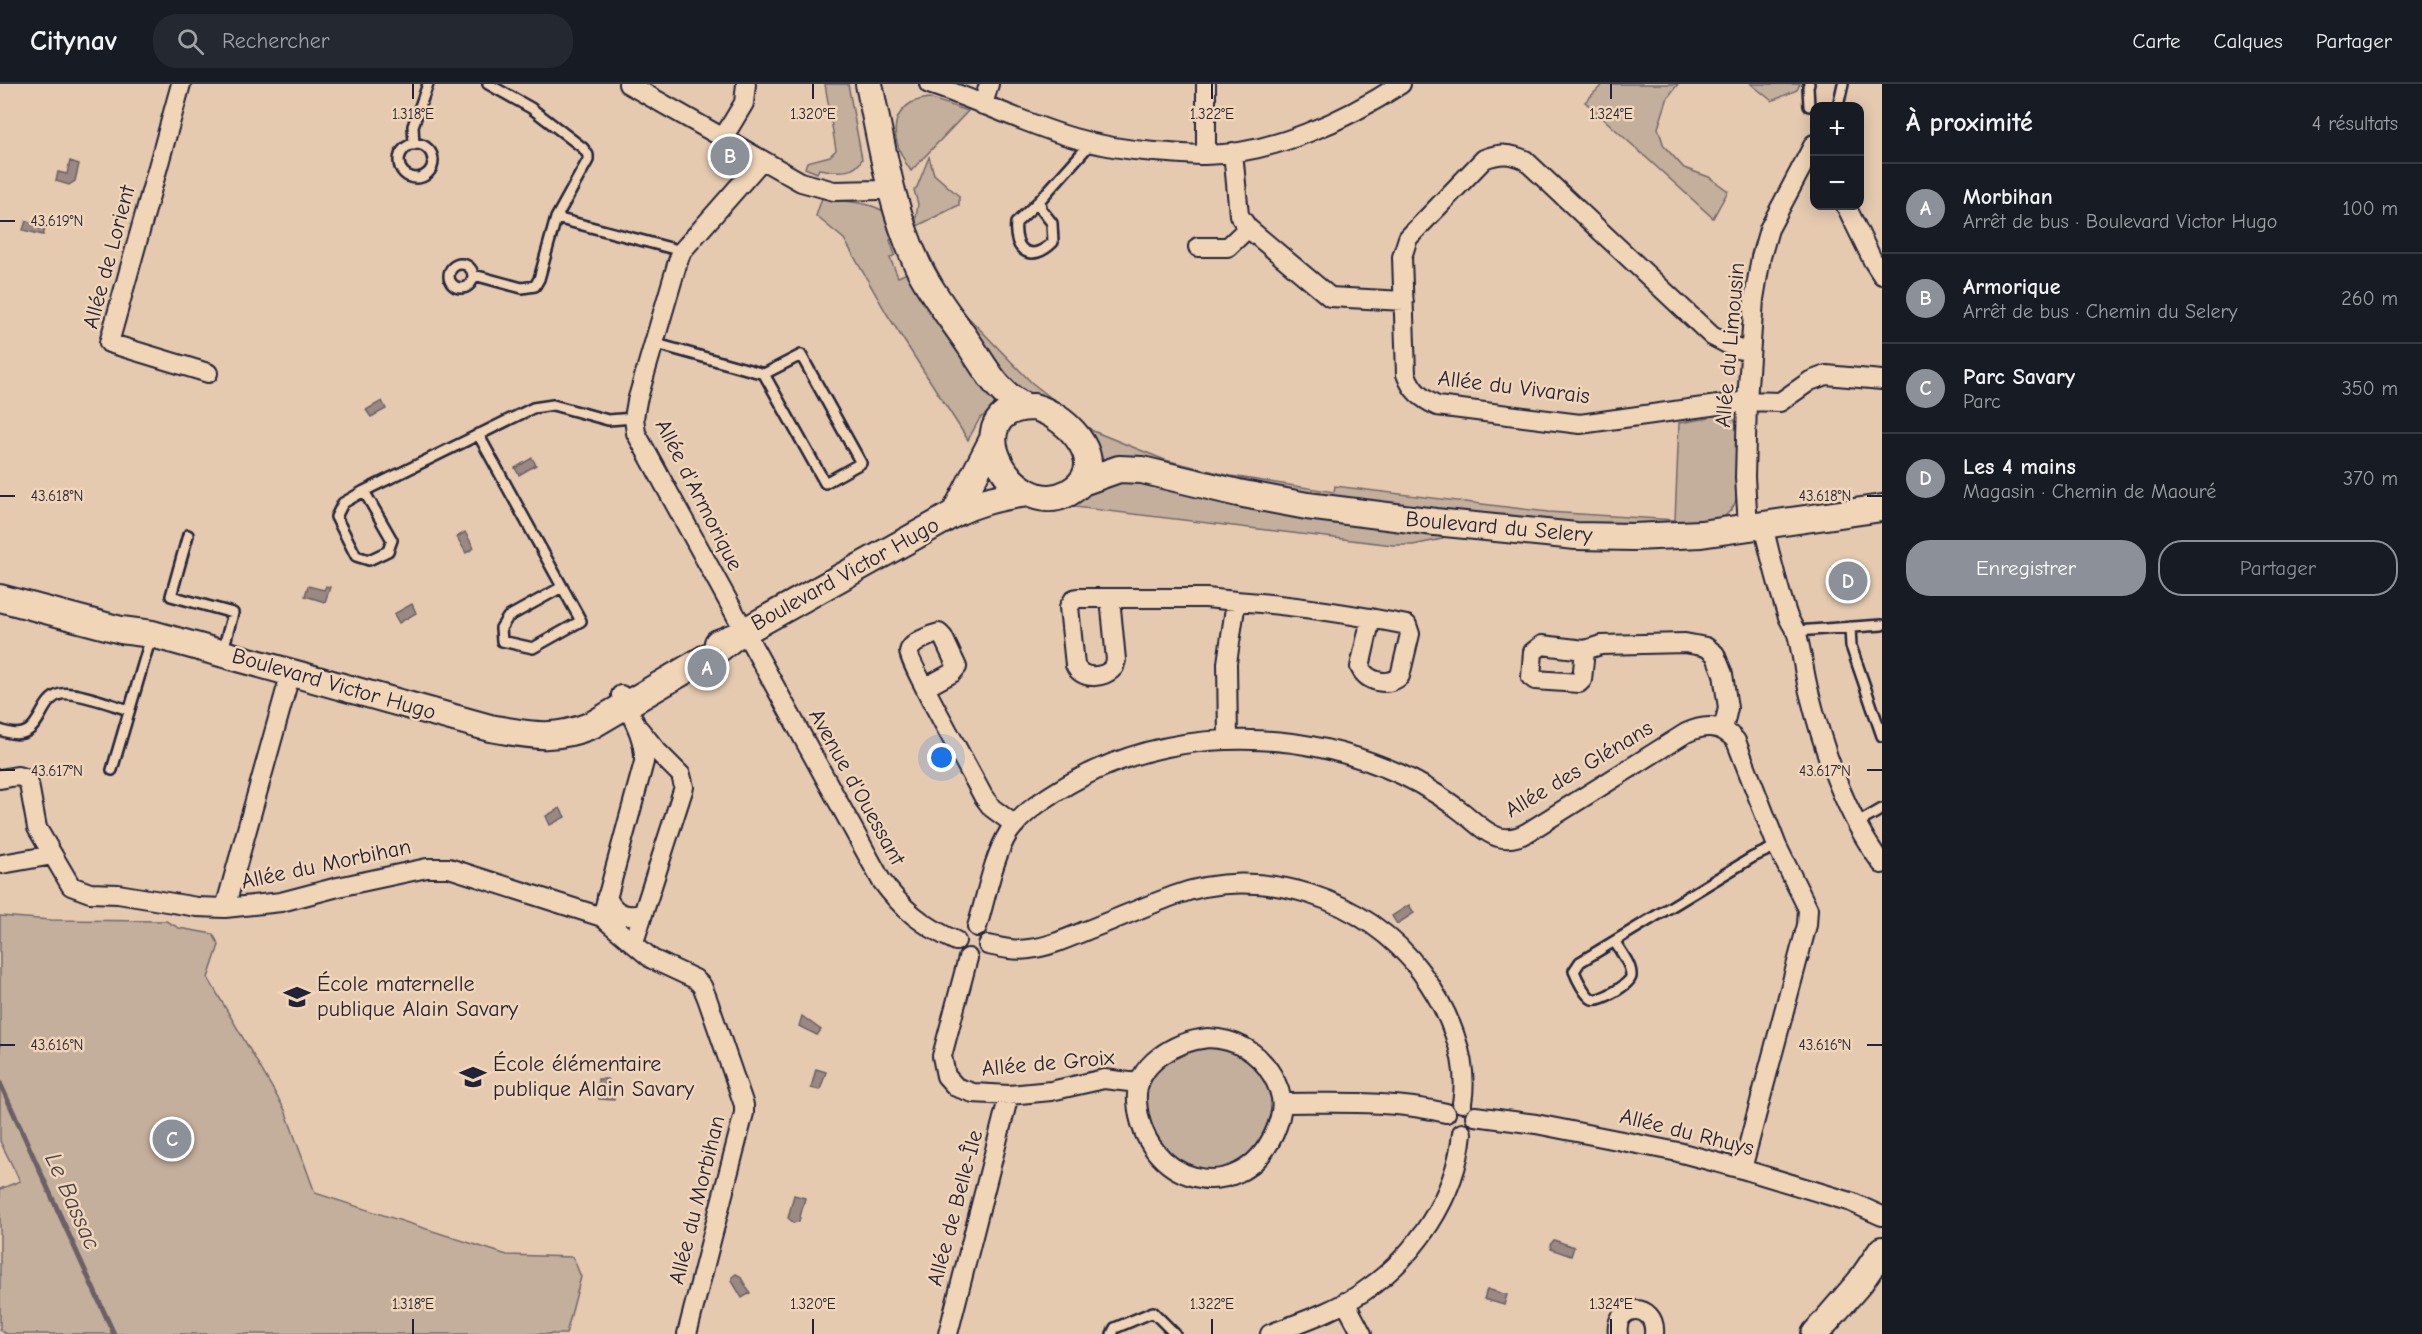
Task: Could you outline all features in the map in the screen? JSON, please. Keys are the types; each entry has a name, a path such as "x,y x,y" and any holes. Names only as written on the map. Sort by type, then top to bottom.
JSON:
{"street":[{"name":"Allée de Lorient","path":"181,84 109,343 208,373"},
{"path":"628,84 795,179 825,190 866,191 890,187"},
{"path":"723,138 744,103 746,84"},
{"path":"870,84 890,187 918,266 994,384 1014,402 1026,407 1041,409 1061,420 1076,434 1086,454 1087,466 1082,482 1064,495 1041,497 1029,493 1006,473 998,461 994,384"},
{"path":"929,84 1057,133 1091,143 1143,151 1206,155 1233,152 1318,129 1352,114 1382,89 1401,84"},
{"path":"983,105 989,84"},
{"path":"1206,84 1206,155"},
{"path":"1233,152 1239,215 1248,228 1330,297 1404,301"},
{"name":"Allée du Vivarais","path":"1750,351 1737,349 1712,336 1525,160 1513,154 1498,153 1484,159 1408,238 1402,256 1406,374 1411,387 1420,398 1437,406 1580,424 1747,400 1780,402 1810,381 1826,375 1882,380"},
{"name":"Allée du Limousin","path":"1812,156 1808,173 1769,228 1761,257 1750,351 1745,495 1788,618 1796,631 1808,690 1828,759 1858,823 1882,864"},
{"name":"Allée d'Armorique","path":"739,634 639,440 634,418 673,271 682,251 762,160"},
{"path":"1848,210 1882,275"},
{"path":"1198,247 1228,248 1248,228"},
{"path":"996,430 1015,409 1026,407"},
{"name":"Boulevard Victor Hugo","path":"956,511 996,430"},
{"name":"Boulevard du Selery","path":"1086,454 1107,466 1119,469 1152,471 1238,493 1297,504 1530,532 1587,536 1678,536 1882,508"},
{"name":"Boulevard du Selery","path":"1082,482 1119,469"},
{"name":"Boulevard Victor Hugo","path":"0,598 121,630 152,634 490,728 517,732 562,723 623,700 707,648 739,634 956,511 1015,494 1029,493"},
{"name":"Boulevard Victor Hugo","path":"0,585 122,618 152,634"},
{"path":"1110,598 1206,598 1371,618"},
{"path":"1228,740 1227,663 1236,601"},
{"name":"Avenue d'Ouessant","path":"739,634 881,880 898,903 915,919 956,940"},
{"path":"1585,650 1601,645 1685,643 1706,647 1714,654 1720,662 1728,697 1723,730 1730,734 1740,748 1777,846 1804,900 1808,917 1742,1169"},
{"name":"Allée du Morbihan","path":"291,672 225,908 281,902 338,887 438,867 461,871 602,917 652,959 690,975 702,986 744,1108 743,1123 687,1334"},
{"path":"926,687 983,796 992,808 1015,825"},
{"path":"623,700 639,729 681,775 684,787 634,942"},
{"name":"Allée des Glénans","path":"977,927 1001,848 1015,825 1058,791 1114,764 1162,749 1228,740 1258,740 1303,744 1347,754 1369,761 1431,790 1490,833 1514,838 1528,832 1686,733 1703,726 1723,730"},
{"path":"602,917 643,772 644,749 639,729"},
{"path":"643,772 653,767 675,770"},
{"path":"0,779 17,776 26,778 37,828 71,886 80,891 118,894 197,907 225,908"},
{"path":"2,864 53,855"},
{"path":"988,945 1015,950 1052,944 1175,895 1208,888 1266,885 1321,898 1350,911 1384,934 1407,955 1426,979 1442,1006 1456,1040 1464,1080 1462,1103"},
{"path":"608,896 610,904 618,912 632,915 643,912"},
{"path":"977,927 986,934 988,945 981,956 968,958 959,952 956,940 963,929 977,927"},
{"name":"Allée de Groix","path":"968,958 942,1063 951,1082 963,1091 1009,1095 1051,1091 1104,1079 1138,1083"},
{"path":"1195,1039 1222,1039 1245,1047 1261,1060 1279,1086 1283,1103 1280,1119 1268,1147 1251,1164 1230,1176 1207,1179 1182,1174 1163,1161 1147,1142 1139,1121 1136,1094 1138,1083 1147,1069 1171,1048 1195,1039"},
{"name":"Allée de Belle-Île","path":"948,1334 1009,1095"},
{"path":"1283,1103 1366,1104 1432,1109 1446,1113"},
{"path":"1462,1103 1473,1110 1474,1124 1462,1133 1454,1132 1448,1128 1445,1120 1446,1113 1449,1107 1462,1103"},
{"name":"Allée du Rhuys","path":"1475,1116 1606,1136 1742,1169 1851,1202 1882,1216"},
{"path":"1270,1334 1345,1302 1386,1274 1404,1258 1427,1228 1451,1179 1461,1146 1462,1133"},
{"path":"1815,1334 1860,1282 1882,1251"},
{"path":"1345,1302 1362,1334"},
{"path":"1618,1334 1617,1324 1620,1318 1630,1311 1637,1310 1643,1311 1653,1320 1654,1334"}],"lane":[{"path":"414,145 413,126 428,84"},
{"path":"474,275 522,288 535,286 556,218 586,165 587,152 531,108 488,84"},
{"path":"1809,84 1809,106"},
{"path":"1839,102 1843,84"},
{"path":"1040,200 1041,209 1052,223 1053,242 1037,253 1028,253 1018,246 1015,235 1016,223 1091,143"},
{"path":"556,218 682,251"},
{"path":"653,343 764,374 801,355 861,463 825,483 764,374"},
{"path":"364,491 392,540 388,551 369,561 356,556 336,517 343,503 364,491 525,410 559,405 608,420 634,418"},
{"path":"478,434 582,621 533,648 502,641 501,628 508,616 562,587"},
{"path":"188,535 171,596 233,613 222,653"},
{"path":"1796,631 1882,625"},
{"path":"1850,627 1851,646 1882,736"},
{"path":"112,770 152,634"},
{"path":"0,730 13,733 29,729 40,720 50,699 64,694 129,710"},
{"path":"1858,823 1881,811"},
{"path":"1615,942 1629,967 1631,976 1629,982 1602,999 1595,1000 1589,997 1576,976 1576,966 1753,857 1777,846"},
{"path":"1112,1334 1114,1328 1153,1311 1175,1334"}],"shaded area":[{"path":"825,84 848,84 862,159 859,164 849,170 819,169 817,173 805,168 807,162 830,156 836,150"},
{"path":"1603,84 1678,84 1668,97 1658,128 1664,146 1684,168 1709,177 1728,191 1713,218 1585,102"},
{"path":"1751,84 1800,84 1797,90 1772,101"},
{"path":"929,98 968,111 911,171 901,154 895,127 903,110 913,102"},
{"path":"929,157 934,174 959,196 959,205 917,226 918,204 914,190"},
{"path":"70,161 79,164 75,181 69,185 56,181 58,172 67,174"},
{"path":"822,198 869,205 885,213 890,219 893,238 890,240 895,255 890,258 898,277 912,271 994,398 994,409 980,418 968,440 887,314 844,239 816,216"},
{"path":"26,221 46,226 43,235 23,230"},
{"path":"922,241 949,293 967,316 1031,382 1093,431 1165,460 1231,476 1334,492 1335,486 1548,512 1675,520 1679,423 1709,418 1709,413 1716,413 1732,418 1737,424 1739,462 1735,503 1720,520 1587,529 1405,510 1104,459 1022,399 966,326 918,242"},
{"path":"382,401 386,409 371,417 366,410"},
{"path":"532,458 536,465 519,475 515,468"},
{"path":"1121,477 1446,531 1442,539 1413,545 1393,545 1066,506 1070,501"},
{"path":"465,532 474,548 466,553 457,537"},
{"path":"308,586 324,590 326,586 330,587 325,602 305,596"},
{"path":"412,604 416,613 399,623 394,614"},
{"path":"560,808 565,817 550,825 546,816"},
{"path":"1409,905 1414,913 1397,924 1392,916"},
{"path":"0,916 51,920 166,921 179,928 213,934 219,945 208,978 285,1110 315,1193 507,1255 573,1257 581,1277 566,1334 6,1334 0,1330 0,1189 20,1181 0,1141"},
{"path":"802,1016 821,1030 817,1035 799,1026"},
{"path":"1189,1045 1228,1046 1260,1066 1278,1102 1261,1146 1237,1167 1196,1172 1156,1146 1142,1086 1152,1072"},
{"path":"816,1069 826,1072 820,1090 811,1088"},
{"path":"598,1079 609,1081 610,1094 614,1100 599,1099"},
{"path":"794,1195 805,1198 799,1221 794,1223 788,1218"},
{"path":"1554,1240 1574,1247 1571,1256 1551,1249 1550,1245"},
{"path":"736,1274 740,1276 750,1293 742,1298 732,1281 732,1277"},
{"path":"1487,1289 1507,1295 1504,1305 1484,1299"}],"waterway":[{"name":"Le Bassac","path":"0,1083 114,1334"}],"place":[{"name":"Armorique","path":"730,156"},
{"name":"Les 4 mains","path":"1848,581"},
{"name":"Morbihan","path":"707,668"},
{"name":"École maternelle publique Alain Savary","path":"297,997"},
{"name":"École élémentaire publique Alain Savary","path":"473,1077"},
{"name":"Parc Savary","path":"172,1139"}]}
